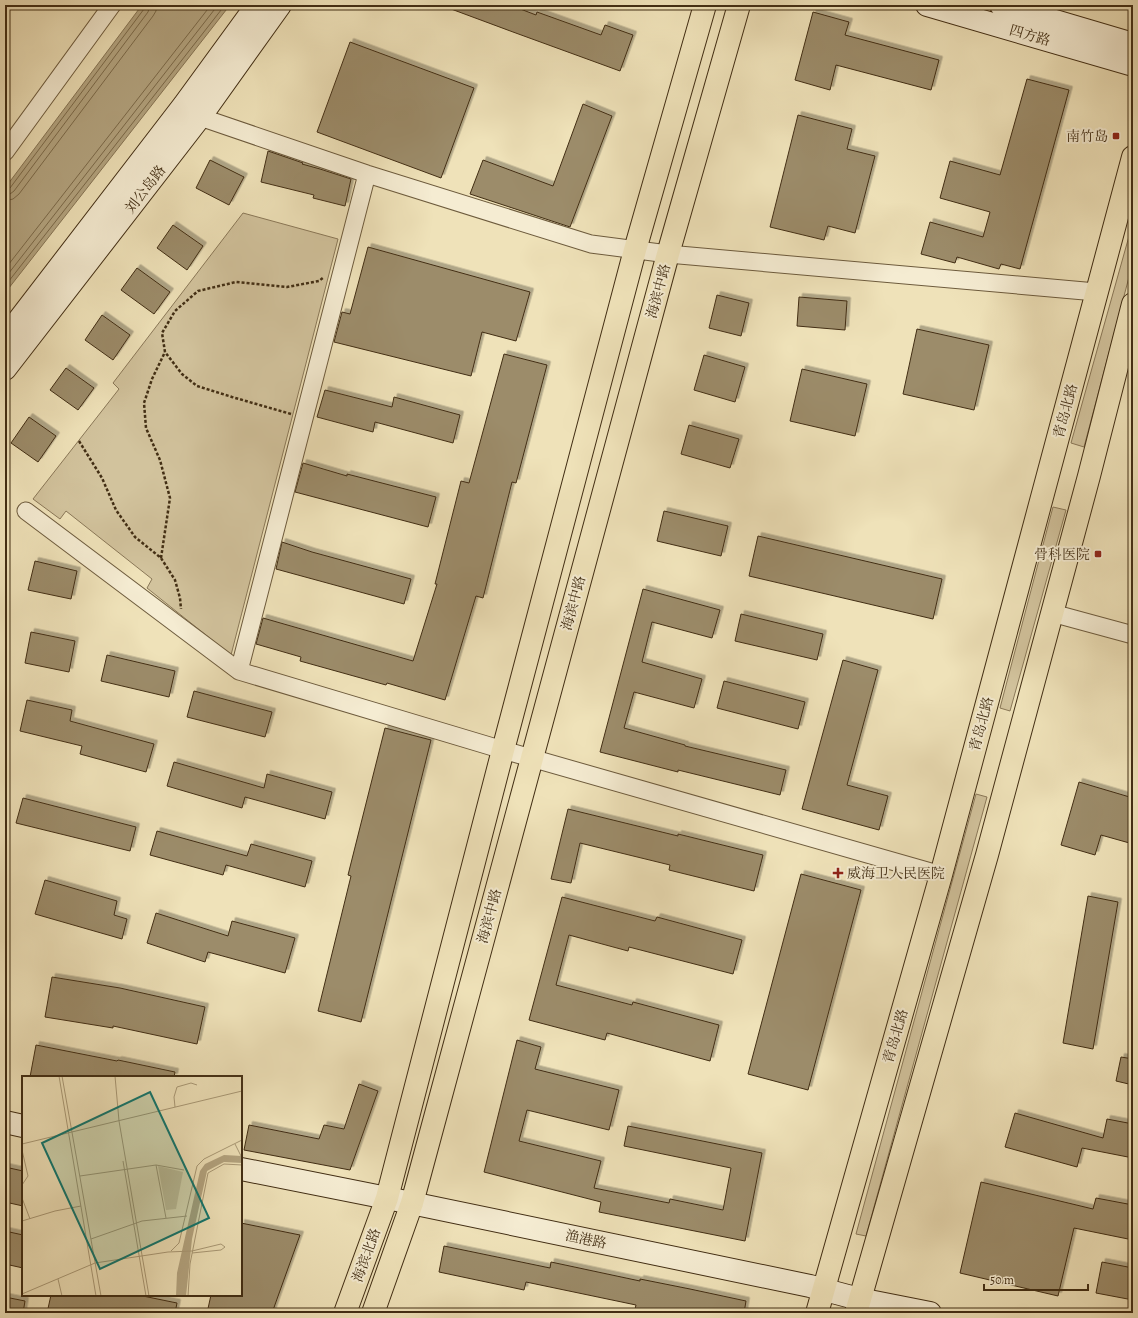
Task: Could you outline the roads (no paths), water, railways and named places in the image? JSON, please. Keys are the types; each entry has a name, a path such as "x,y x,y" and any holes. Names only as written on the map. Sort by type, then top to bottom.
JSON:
{"main road":[{"name":"刘公岛路","path":"5,369 192,111 257,5"},
{"name":"刘公岛路","path":"5,338 280,5"},
{"name":"海滨中路","path":"387,1198 635,250 705,5"},
{"name":"海滨中路","path":"412,1203 668,254 738,5"},
{"name":"四方路","path":"927,5 1133,65"},
{"name":"四方路","path":"1000,5 1133,44"},
{"name":"青岛北路","path":"817,1313 941,875 1133,157"},
{"path":"857,1306 987,855 1133,304"},
{"path":"5,1122 22,1126"},
{"name":"渔港路","path":"242,1169 824,1289 857,1306 930,1313"},
{"name":"海滨北路","path":"345,1313 387,1198"},
{"name":"海滨北路","path":"373,1313 412,1203"}],"street":[{"path":"5,152 112,5"},
{"path":"192,111 367,174 591,244 668,254 1096,292"},
{"path":"239,671 367,174"},
{"path":"26,511 239,671 503,750 941,875"},
{"path":"1052,613 1133,635"}],"water":[{"path":"142,5 230,5 5,293 5,188"}],"place":[{"name":"南竹岛","path":"1116,136"},
{"name":"骨科医院","path":"1098,554"},
{"name":"威海卫人民医院","path":"838,873"}]}
